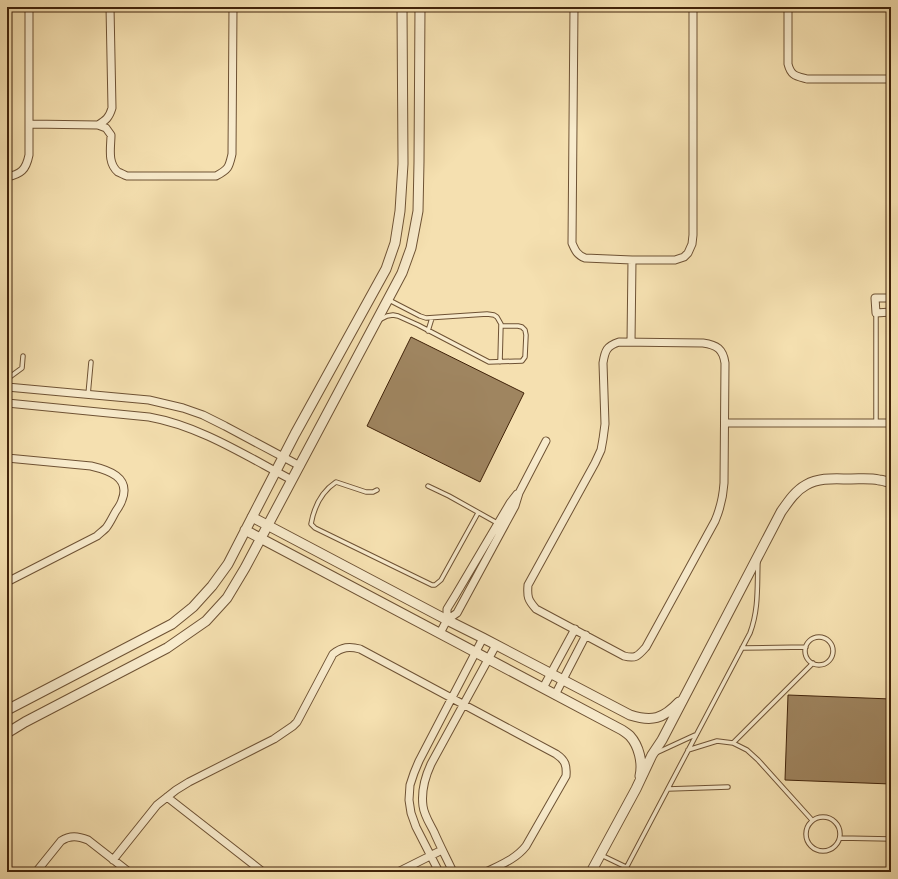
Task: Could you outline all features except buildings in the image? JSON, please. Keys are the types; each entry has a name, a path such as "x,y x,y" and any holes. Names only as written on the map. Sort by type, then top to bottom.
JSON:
{"street":[{"path":"7,177 19,173 24,169 29,156 29,7"},
{"path":"98,125 106,119 112,108 110,7"},
{"path":"29,124 98,125 106,128 111,134 110,160 118,172 127,176 216,176 225,171 230,164 232,154 233,7"},
{"path":"7,710 172,624 193,607 212,586 228,564 252,516 386,269 395,243 400,211 403,164 402,7"},
{"path":"7,732 167,648 206,621 227,598 245,568 402,273 411,248 418,211 420,162 420,7"},
{"path":"574,7 572,243 576,252 585,258 632,260 675,260 684,257 688,253 692,244 693,7"},
{"path":"788,7 788,64 790,71 796,76 807,79 891,79"},
{"path":"631,342 632,260"},
{"path":"891,298 875,298 876,313 891,312"},
{"path":"619,342 703,343 716,346 724,355 725,363 725,423 724,483 720,509 715,521 646,647 639,655 632,658 624,656 536,609 529,601 528,585 601,450 604,424 603,363 605,354 612,344 619,342"},
{"path":"7,387 149,400 183,408 203,415 226,426 300,466"},
{"path":"7,403 149,417 164,420 178,424 217,440 292,480"},
{"path":"725,423 891,423"},
{"path":"440,633 447,620 457,613 501,525 515,506 519,493 546,441"},
{"path":"7,458 91,466 104,469 113,473 119,478 123,485 124,491 122,499 107,527 97,536 7,582"},
{"path":"591,872 636,789 652,755 686,696 759,555 790,499 799,490 807,485 826,479 866,479 880,480 891,483"},
{"path":"252,516 630,715 649,719 664,715 672,710 686,696"},
{"path":"245,530 622,730 631,737 636,745 641,761 642,770 636,789"},
{"path":"543,688 575,629"},
{"path":"555,695 586,635"},
{"path":"439,872 416,827 411,813 410,785 419,761 483,638"},
{"path":"453,872 423,808 422,796 424,785 426,775 431,764 496,645"},
{"path":"113,860 157,805 167,797 189,782 274,739 293,726 297,722 333,654 338,650 352,647 360,649 556,754 565,762 567,769 566,776 526,846 512,859 486,872"},
{"path":"167,797 262,872"},
{"path":"36,872 61,841 66,838 80,837 88,840 129,872"},
{"path":"398,872 442,850"}],"lane":[{"path":"388,299 426,318 487,314 494,315 500,321 501,326 500,362"},
{"path":"876,313 876,423"},
{"path":"376,322 387,316 398,316 486,361 521,362 525,357 525,330 518,326 501,326"},
{"path":"428,331 432,318"},
{"path":"7,379 22,368 23,356"},
{"path":"88,395 91,362"},
{"path":"377,490 366,492 336,482 326,490 320,498 311,524 322,531 432,585 435,585 443,577 478,512"},
{"path":"428,486 501,525"},
{"path":"624,872 750,633 756,612 759,555"},
{"path":"816,637 825,638 832,645 832,655 827,662 817,665 806,656 806,647 811,639 816,637"},
{"path":"742,648 806,647"},
{"path":"733,743 813,663"},
{"path":"652,755 696,734"},
{"path":"688,750 716,741 733,743 747,750 812,820"},
{"path":"668,789 728,787"},
{"path":"840,838 890,839 891,809"},
{"path":"822,816 832,819 836,823 839,828 840,838 834,847 824,851 814,848 810,844 807,840 806,829 812,820 822,816"},
{"path":"601,854 626,867"}]}
